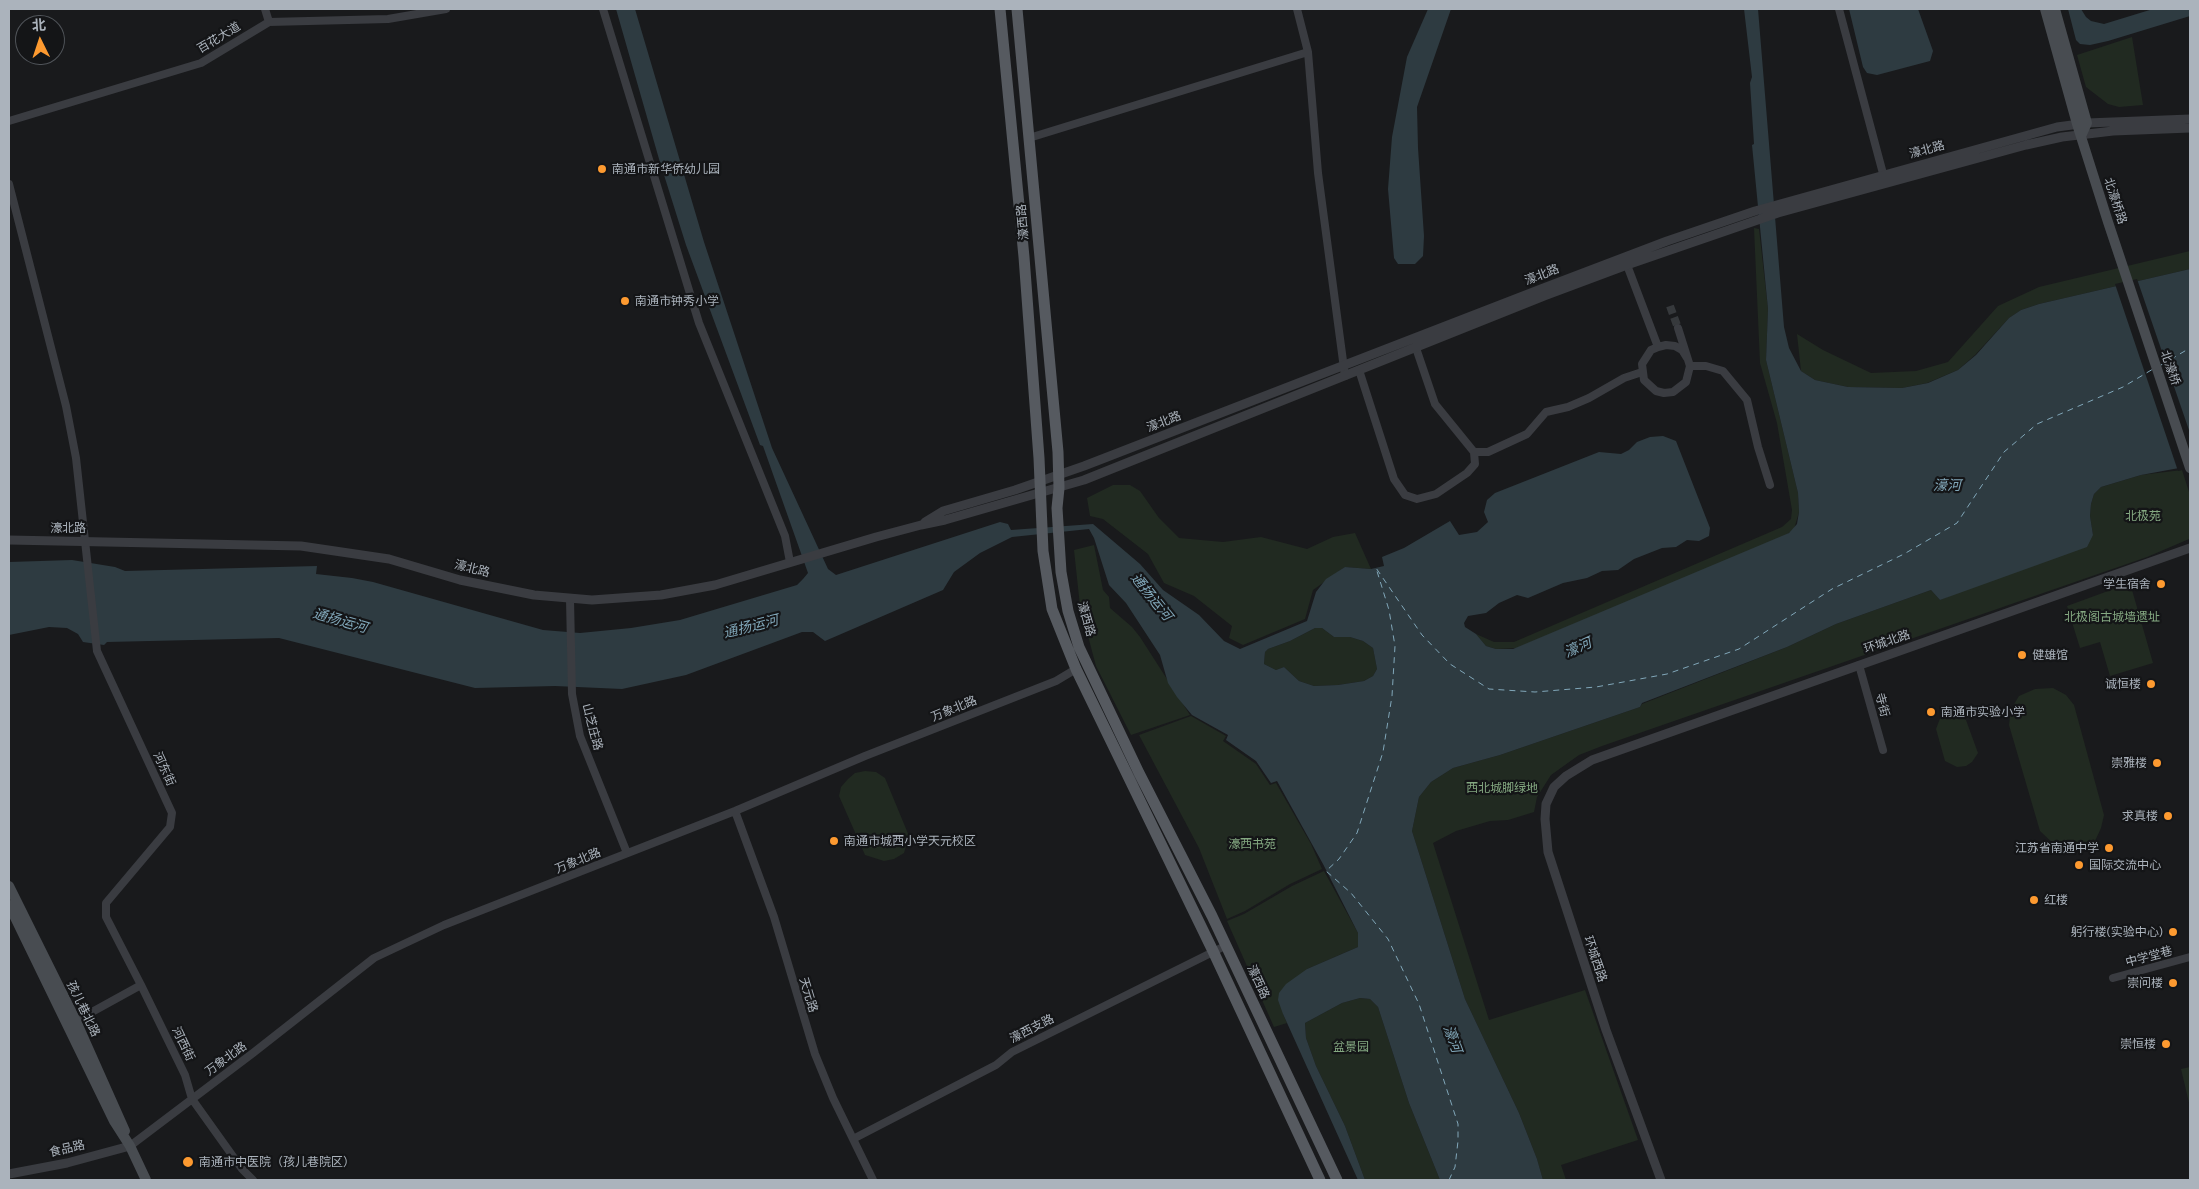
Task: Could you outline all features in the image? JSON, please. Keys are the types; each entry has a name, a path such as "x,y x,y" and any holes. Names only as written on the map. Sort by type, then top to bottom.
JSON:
{"main road":[{"name":"濠西路","path":"1000,9 1024,257 1043,551 1052,609 1076,669 1213,951 1320,1180"},
{"name":"濠西路","path":"1017,9 1058,452 1060,488 1057,508 1062,572 1067,604 1079,646 1139,773 1212,916 1337,1180"},
{"name":"北濠桥路","path":"2045,9 2082,127 2125,276"},
{"name":"北濠桥路","path":"2056,9 2082,127"},
{"name":"北濠桥","path":"2125,276 2190,468"},
{"name":"孩儿巷北路","path":"9,886 72,1023 114,1121 130,1146 146,1180"},
{"name":"孩儿巷北路","path":"9,905 72,1023"}],"street":[{"path":"265,9 269,22"},
{"name":"百花大道","path":"9,121 201,63 269,22 388,19 446,9"},
{"path":"603,9 699,323 794,561"},
{"path":"1297,9 1308,52 1318,173 1345,371"},
{"path":"1839,9 1884,179"},
{"path":"1029,138 1308,52"},
{"name":"濠北路","path":"9,540 86,540 301,546 390,559 500,589 570,599 592,600 661,595 715,585 921,525 1060,488 1559,282 1777,208 1884,179 2049,129 2190,119"},
{"name":"濠北路","path":"2082,127 2190,128"},
{"name":"河东街","path":"9,184 66,406 76,458 97,651 172,813 170,827 106,902 106,917 141,985"},
{"name":"濠北路","path":"921,525 943,511 1040,482 1308,379 1358,370 1755,215"},
{"path":"1627,265 1658,346"},
{"path":"1678,328 1688,362 1686,382 1673,392 1656,391 1644,380 1642,372 1645,356 1658,346 1675,346 1682,350 1688,362"},
{"path":"1358,370 1394,479 1405,495 1417,499 1436,494 1467,473 1475,464 1474,452 1435,404 1416,348"},
{"path":"1688,362 1723,371 1747,400 1758,447 1770,484"},
{"path":"1474,452 1488,452 1496,449 1527,434 1546,412 1568,407 1589,398 1624,378 1642,372"},
{"name":"环城北路","path":"1592,760 2190,548"},
{"name":"山芝庄路","path":"570,599 572,694 580,736 627,853"},
{"name":"寺街","path":"1859,666 1883,750"},
{"name":"万象北路","path":"130,1146 254,1053 374,958 444,925 736,811 865,756 1056,681 1076,669"},
{"name":"环城西路","path":"1592,760 1571,772 1554,787 1546,804 1545,819 1548,852 1606,1030 1661,1180"},
{"name":"天元路","path":"736,811 774,917 815,1054 833,1098 873,1180"},
{"name":"濠西支路","path":"853,1139 996,1065 1012,1052 1225,946"},
{"name":"中学堂巷","path":"2113,978 2190,957"},
{"path":"72,1023 141,985"},
{"name":"河西街","path":"141,985 185,1075 192,1098 242,1169 253,1180"},
{"name":"食品路","path":"9,1174 67,1163 130,1146"}],"green space":[{"path":"2132,37 2143,105 2119,107 2108,104 2086,87 2077,55"},
{"path":"1754,228 1759,229 1768,309 1766,360 1798,493 1799,512 1794,529 1785,536 1517,648 1496,649 1486,646 1476,634 1494,642 1514,642 1782,527 1791,519 1792,510 1777,423 1760,363"},
{"path":"2190,251 2190,269 2039,304 2021,310 2009,318 1975,355 1958,370 1927,383 1902,388 1848,387 1815,380 1801,371 1797,334 1823,350 1871,373 1916,371 1948,362 1998,306 2039,287"},
{"path":"2182,470 2190,495 2189,539 2147,557 1579,755 1551,775 1537,797 1534,812 1508,820 1490,821 1456,831 1433,843 1489,1020 1585,990 1638,1140 1561,1165 1566,1180 1543,1180 1519,1113 1465,999 1412,831 1419,797 1431,782 1453,768 1500,755 1640,707 1642,704 1787,647 1836,624 1931,590 1940,600 2093,535 2090,516 2091,504 2094,494 2101,487 2141,475"},
{"path":"1113,485 1130,485 1140,491 1159,518 1179,538 1223,542 1261,537 1307,549 1333,537 1355,533 1371,569 1345,567 1313,590 1305,619 1243,645 1229,638 1232,626 1194,596 1164,583 1148,554 1103,519 1090,516 1087,498"},
{"path":"1094,545 1103,590 1109,597 1110,608 1132,627 1140,637 1190,715 1131,735 1096,666 1080,606 1074,550"},
{"name":"北极阁古城墙遗址","path":"2130,583 2153,663 2110,676 2100,642 2080,648 2067,606"},
{"path":"1315,628 1322,628 1334,637 1350,637 1363,641 1373,648 1377,669 1373,676 1364,681 1314,686 1299,681 1284,667 1276,670 1264,664 1265,652 1268,649 1290,641"},
{"path":"2053,688 2066,695 2074,705 2104,815 2095,841 2077,850 2057,847 2040,831 2009,725 2011,709 2019,696 2035,689"},
{"path":"1956,713 1966,720 1978,753 1972,762 1966,766 1957,767 1945,761 1936,729 1941,716"},
{"name":"濠西书苑","path":"1191,716 1226,736 1223,741 1256,764 1270,785 1276,783 1311,844 1322,869 1290,884 1245,911 1227,919 1199,848 1139,735"},
{"path":"865,771 876,772 885,778 909,836 904,853 894,859 884,861 865,855 839,796 841,787 848,779 855,773"},
{"path":"1324,871 1358,933 1358,947 1307,969 1283,1014 1287,1023 1274,1027 1227,921 1244,914 1292,886"},
{"name":"盆景园","path":"1360,998 1370,999 1378,1007 1409,1103 1440,1180 1365,1180 1345,1126 1316,1066 1306,1038 1305,1023 1342,1003"},
{"path":"2190,1067 2190,1107 2181,1069"}],"water":[{"name":"濠河","path":"616,9 635,9 704,242 772,448 828,569 836,575 1000,522 1008,524 1011,530 1093,524 1140,564 1163,590 1199,615 1224,641 1240,649 1307,621 1316,592 1326,579 1345,567 1371,569 1384,566 1382,557 1404,548 1450,521 1459,535 1477,532 1488,522 1484,512 1487,500 1495,493 1599,452 1621,454 1629,450 1637,442 1650,437 1663,436 1676,441 1710,528 1709,536 1699,541 1687,540 1676,547 1662,548 1634,559 1618,570 1602,571 1587,578 1563,583 1528,598 1517,595 1499,603 1486,613 1468,616 1464,623 1465,627 1476,634 1486,646 1496,649 1513,649 1789,533 1797,524 1799,512 1798,493 1766,360 1768,309 1752,145 1754,144 1750,83 1752,77 1744,9 1758,9 1784,327 1789,348 1801,371 1815,380 1848,387 1902,388 1928,383 1958,370 1976,355 2009,318 2021,310 2039,304 2190,269 2190,466 2141,475 2101,487 2094,494 2091,504 2090,516 2093,535 2087,547 1940,600 1931,590 1836,624 1787,647 1642,703 1640,707 1500,755 1453,768 1431,782 1419,797 1412,831 1465,999 1519,1113 1543,1180 1440,1180 1409,1103 1378,1007 1370,999 1360,998 1342,1003 1305,1023 1306,1038 1316,1066 1345,1126 1365,1180 1358,1180 1278,1000 1279,993 1286,984 1307,969 1358,947 1358,933 1323,864 1277,781 1271,783 1256,761 1226,740 1228,735 1192,715 1177,697 1168,683 1160,655 1126,603 1109,585 1094,538 1089,529 1012,537 980,553 954,572 943,590 825,641 813,632 802,632 686,675 622,689 555,686 475,688 279,638 107,642 104,645 83,642 78,634 67,628 49,627 9,635 9,562 72,560 115,567 125,571 317,566 316,574 373,582 543,630 580,633 631,628 680,620 797,585 808,573 763,446 760,445 686,245","holes":["1315,628 1322,628 1334,637 1350,637 1363,641 1373,648 1377,669 1373,676 1364,681 1314,686 1299,681 1284,667 1276,670 1264,664 1265,652 1268,649 1290,641"]},
{"path":"1428,9 1451,9 1417,107 1424,236 1423,256 1415,264 1398,264 1394,258 1388,189 1392,137 1407,57"},
{"path":"1849,9 1918,9 1933,51 1930,61 1877,75 1867,73 1863,67"},
{"path":"2068,9 2081,9 2091,21 2104,24 2153,9 2190,9 2190,16 2090,45 2080,44 2076,40"}],"pier":[{"path":"2137,279 2190,433 2190,468 2178,471 2115,284"}],"ferry route":[{"path":"2161,365 2190,348"},
{"path":"1449,1180 1455,1167 1458,1124 1419,1004 1388,939 1351,893 1326,871 1339,859 1357,833 1383,752 1392,696 1395,646 1389,610 1376,568 1422,635 1450,664 1489,689 1535,692 1596,687 1667,674 1739,649 1832,589 1904,554 1957,523 2004,452 2037,424 2123,387 2153,369"}],"tunnel":[{"path":"1670,306 1678,328"}],"place":[{"name":"南通市新华侨幼儿园","path":"602,169"},
{"name":"南通市钟秀小学","path":"625,301"},
{"name":"学生宿舍","path":"2161,584"},
{"name":"健雄馆","path":"2022,655"},
{"name":"诚恒楼","path":"2151,684"},
{"name":"南通市实验小学","path":"1931,712"},
{"name":"崇雅楼","path":"2157,763"},
{"name":"求真楼","path":"2168,816"},
{"name":"南通市城西小学天元校区","path":"834,841"},
{"name":"江苏省南通中学","path":"2109,848"},
{"name":"国际交流中心","path":"2079,865"},
{"name":"红楼","path":"2034,900"},
{"name":"躬行楼(实验中心)","path":"2173,932"},
{"name":"崇问楼","path":"2173,983"},
{"name":"崇恒楼","path":"2166,1044"},
{"name":"南通市中医院（孩儿巷院区）","path":"188,1162"}],"park label":[{"name":"北极苑","path":"2143,516"},
{"name":"西北城脚绿地","path":"1502,788"}],"water label":[{"name":"通扬运河","path":"1151,597"},
{"name":"通扬运河","path":"340,621"},
{"name":"通扬运河","path":"751,627"}]}
